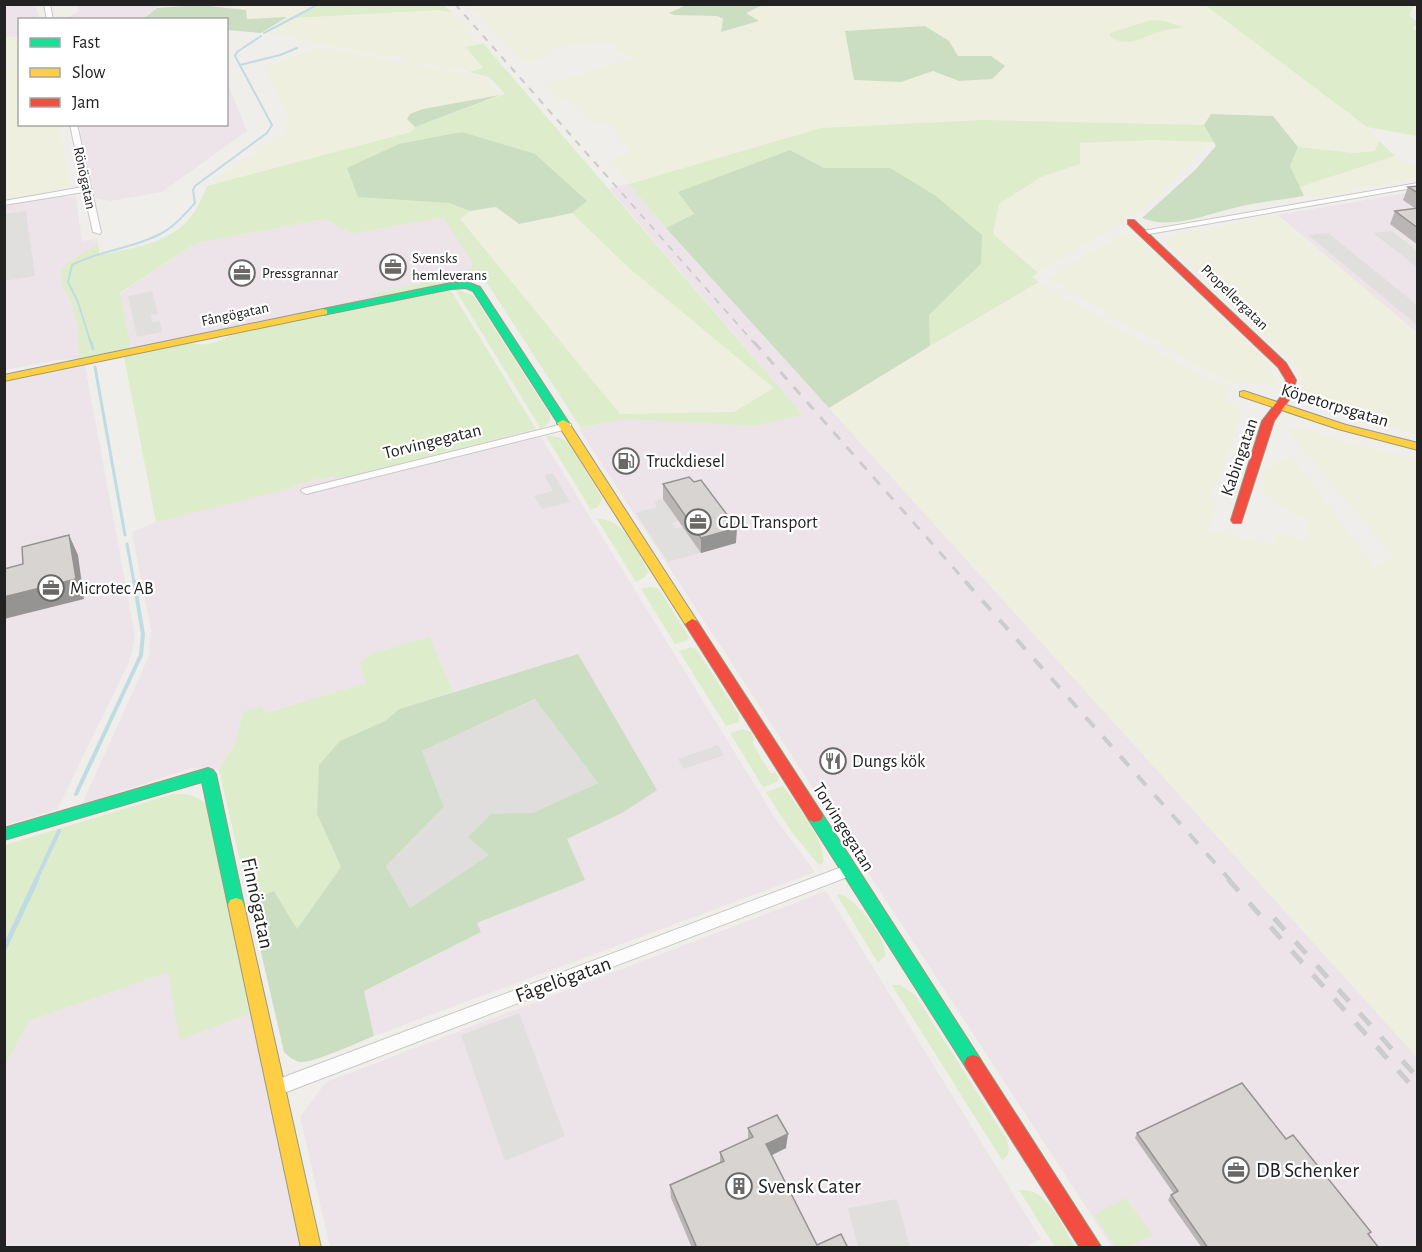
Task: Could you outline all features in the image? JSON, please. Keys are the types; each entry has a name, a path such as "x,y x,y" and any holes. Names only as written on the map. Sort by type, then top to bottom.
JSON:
{"street":[{"name":"Rönögatan","path":"73,126 97,232"},
{"path":"1143,233 1418,185"},
{"path":"4,203 87,189"},
{"name":"Propellergatan","path":"1131,222 1282,365 1291,380 1287,394 1278,406"},
{"name":"Fångögatan","path":"4,378 451,286 472,286"},
{"name":"Torvingegatan","path":"472,286 481,292 1092,1248"},
{"name":"Köpetorpsgatan","path":"1244,394 1342,427 1418,447"},
{"name":"Kabingatan","path":"1237,520 1269,421 1278,406"},
{"name":"Torvingegatan","path":"306,491 567,426"},
{"name":"Finnögatan","path":"4,834 208,774 311,1248"},
{"name":"Fågelögatan","path":"276,1088 850,870"}],"shaded area":[{"path":"4,5 36,5 39,18 18,18 18,36 5,38"},
{"path":"77,5 159,5 144,18 65,18 78,12"},
{"path":"228,84 247,131 162,192 110,201 95,198 79,126 228,126"},
{"path":"629,184 666,228 1417,1057 1417,1247 1112,1247 579,429 624,419 754,426 803,415 609,188"},
{"path":"1417,191 1417,333 1278,215"},
{"path":"62,196 76,197 82,241 97,238 98,244 66,263 62,286 72,303 78,328 79,359 57,360 5,370 5,206"},
{"path":"26,211 35,276 5,281 5,214"},
{"path":"443,217 473,263 468,273 372,294 385,297 131,348 120,294 196,243 325,219 352,234"},
{"path":"1392,231 1417,251 1417,267 1373,233"},
{"path":"1328,233 1417,305 1417,325 1308,235"},
{"path":"152,291 158,314 151,315 152,322 160,321 162,332 137,337 128,296"},
{"path":"85,365 135,636 130,660 57,810 5,825 5,381"},
{"path":"536,429 775,818 815,872 374,1036 364,991 481,932 477,923 584,880 567,839 622,813 578,654 453,692 430,637 372,653 360,663 366,683 264,713 243,712 236,741 219,770 192,768 82,804 149,656 151,631 132,532 156,522 292,488 294,485 327,477 347,477"},
{"path":"553,473 570,502 542,509 534,496 553,491 544,475"},
{"path":"663,499 678,521 672,523 675,528 683,527 701,553 668,562 636,513 657,507 654,501"},
{"path":"536,699 598,783 532,814 491,814 490,855 410,908 386,866 444,807 422,751"},
{"path":"718,745 724,755 684,769 678,759"},
{"path":"826,891 1041,1239 1024,1248 330,1247 300,1117 326,1082"},
{"path":"168,972 251,1013 301,1247 5,1248 5,1065 29,1021"},
{"path":"519,1013 565,1136 505,1161 461,1035"},
{"path":"897,1199 910,1247 858,1247 848,1208"}],"green space":[{"path":"159,4 315,5 287,17 247,19 245,10 198,5 157,8"},
{"path":"689,4 763,5 746,13 759,21 721,32 723,19 717,16 669,13"},
{"path":"198,5 246,10 247,19 287,17 261,33 228,30 228,18 144,18 157,8"},
{"path":"322,5 444,5 451,12 437,10 293,18"},
{"path":"465,5 689,5 669,13 717,16 723,19 722,32 758,22 746,13 763,5 1205,5 1367,127 1379,141 1376,151 1355,153 1298,147 1273,116 1211,114 1204,125 981,120 821,128 629,184 610,160 632,152 609,124 592,122 568,99 559,100 548,84 637,57 615,53 616,43 605,42 555,48 541,60 524,63 473,9","holes":["949,41 958,56 991,56 959,81 933,71"]},
{"path":"1205,5 1414,5 1409,16 1417,21 1417,25 1412,27 1417,32 1417,136 1367,127"},
{"path":"437,10 451,12 475,40 476,45 466,47 483,68 469,72 406,61 402,56 389,57 267,33 293,18"},
{"path":"1151,20 1165,21 1183,27 1129,42 1116,40 1110,36 1110,33"},
{"path":"925,26 949,41 958,56 991,56 1005,66 992,79 959,81 933,71 901,82 854,80 845,31"},
{"path":"18,36 18,61 5,65 5,38"},
{"path":"483,43 803,415 754,426 624,419 581,428 483,277 385,297 370,294 468,273 473,263 443,217 352,234 325,219 196,243 120,293 131,348 79,359 78,328 72,303 62,286 61,271 66,263 98,244 100,255 138,247 174,232 194,212 207,186 411,132 415,127 505,94 489,77 469,72 483,68 466,47","holes":["587,201 572,213 630,269 774,388 734,412 620,414 460,219 470,211 449,203"]},
{"path":"326,48 480,77 500,95 423,109 410,114 407,119 415,127 411,132 207,186 285,132 289,118 264,67 312,49"},
{"path":"18,64 18,126 59,126 71,188 5,200 5,67"},
{"path":"500,95 415,127 407,119 410,114 423,109"},
{"path":"1211,114 1273,116 1298,147 1290,166 1304,196 1243,206 1176,222 1142,218 1195,170 1216,146 1204,125"},
{"path":"981,120 1204,125 1215,142 1152,140 1080,143 1080,164 1041,177 999,204 993,234 1038,273 1032,277 1039,282 930,346 929,315 981,264 890,168 824,168 790,150 679,192 694,214 666,228 629,184 821,128"},
{"path":"462,132 535,154 587,201 572,213 519,224 496,207 470,211 449,203 358,197 347,168 399,144"},
{"path":"1152,140 1208,142 1203,151 1149,205 1038,273 993,234 999,204 1041,177 1080,164 1080,143"},
{"path":"1379,141 1395,156 1299,187 1290,166 1298,147 1355,153 1375,151"},
{"path":"790,150 824,168 890,168 936,196 982,235 981,264 929,315 930,346 829,408 666,228 694,214 678,192"},
{"path":"1395,156 1417,168 1417,178 1327,196 1304,196 1299,187"},
{"path":"496,207 519,224 572,213 630,269 775,388 734,412 620,414 460,218 470,211"},
{"path":"1278,215 1417,333 1417,434 1333,412 1311,400 1294,363 1167,243 1168,236"},
{"path":"1132,233 1271,366 1279,384 1231,382 1196,365 1047,278 1117,237"},
{"path":"1039,282 1192,371 1229,388 1227,400 1243,412 1212,497 1216,502 1210,530 1273,545 1277,533 1307,541 1310,523 1263,494 1265,469 1290,455 1375,567 1395,556 1285,428 1300,427 1347,442 1417,459 1417,1057 829,408"},
{"path":"450,289 536,429 347,477 327,477 294,485 292,488 156,522 124,357 192,343 212,343 230,335"},
{"path":"455,289 473,295 550,415 550,422 541,429"},
{"path":"546,436 559,437 568,442 602,498 599,506 591,510"},
{"path":"597,519 607,520 622,529 648,571 645,577 636,582"},
{"path":"650,587 659,589 689,637 686,641 675,644 641,589"},
{"path":"430,637 453,692 399,709 385,721 340,741 317,814 341,867 297,929 274,891 249,900 219,770 236,741 243,712 262,706 265,713 366,683 360,663 372,653"},
{"path":"691,647 696,649 739,715 739,722 726,726 679,651"},
{"path":"578,654 657,790 622,813 567,839 585,880 477,923 481,932 364,991 374,1036 326,1056 300,1062 284,1052 249,900 274,891 297,929 341,867 317,814 319,765 340,741 385,721 399,709","holes":["535,699 598,783 533,813 491,814 468,837 489,855 410,908 386,866 444,807 422,751"]},
{"path":"743,729 751,732 754,739 752,742 770,773 776,773 779,778 777,782 763,787 730,733"},
{"path":"783,786 809,823 820,844 823,863 819,865 791,831 766,792"},
{"path":"173,794 191,795 206,804 251,1013 180,1040 168,972 29,1021 5,1065 5,845"},
{"path":"837,895 847,897 862,912 881,940 885,956 878,963"},
{"path":"892,985 900,985 916,996 1007,1140 1008,1155 1002,1160"},
{"path":"1019,1190 1029,1191 1046,1201 1075,1247 1055,1247"},
{"path":"1126,1198 1152,1235 1128,1247 1116,1247 1094,1215"}],"building":[{"path":"1418,186 1418,193 1408,187"},
{"path":"1418,208 1418,228 1395,211"},
{"path":"689,477 694,482 701,480 737,528 701,538 663,484"},
{"path":"69,535 76,579 4,597 4,569 23,564 22,547"},
{"name":"DB Schenker","path":"1242,1083 1286,1139 1293,1135 1371,1232 1368,1234 1379,1248 1208,1248 1171,1195 1178,1191 1137,1133"},
{"name":"Svensk Cater","path":"777,1115 788,1134 766,1144 817,1245 841,1234 848,1248 697,1248 670,1185 724,1161 720,1152 753,1137 748,1128"}],"waterway":[{"path":"264,33 319,4"},
{"path":"91,344 78,302 68,282 72,265 149,239 165,231 195,203 193,190 195,186 267,133 272,125 235,56 237,52 261,36"},
{"path":"240,65 280,55 297,48"},
{"path":"91,342 93,349"},
{"path":"95,367 125,535"},
{"path":"127,544 134,582"},
{"path":"76,794 141,655 143,634 134,581"},
{"path":"36,880 59,831"},
{"path":"4,949 37,879"}],"railway":[{"path":"455,4 755,344"},
{"path":"754,342 966,582"},
{"path":"965,581 1230,880"},
{"path":"1228,879 1418,1093"},
{"path":"1274,918 1418,1078"}],"traffic: fast":[{"path":"323,312 451,286 467,285 477,289 563,423"},
{"path":"4,834 208,774 236,905"},
{"path":"815,816 973,1063"}],"traffic: slow":[{"path":"4,378 323,312"},
{"path":"1244,394 1342,427 1418,447"},
{"path":"563,423 692,624"},
{"path":"236,905 311,1248"}],"traffic: jam":[{"path":"1131,222 1282,365 1291,380 1288,394 1268,421 1237,520"},
{"path":"692,624 815,816"},
{"path":"973,1063 1092,1248"}],"place":[{"name":"Svensks hemleverans","path":"393,267"},
{"name":"Pressgrannar","path":"242,273"},
{"name":"Truckdiesel","path":"626,461"},
{"name":"GDL Transport","path":"698,522"},
{"name":"Microtec AB","path":"51,588"},
{"name":"Dungs kök","path":"833,761"},
{"name":"DB Schenker","path":"1236,1170"},
{"name":"Svensk Cater","path":"739,1186"}]}
